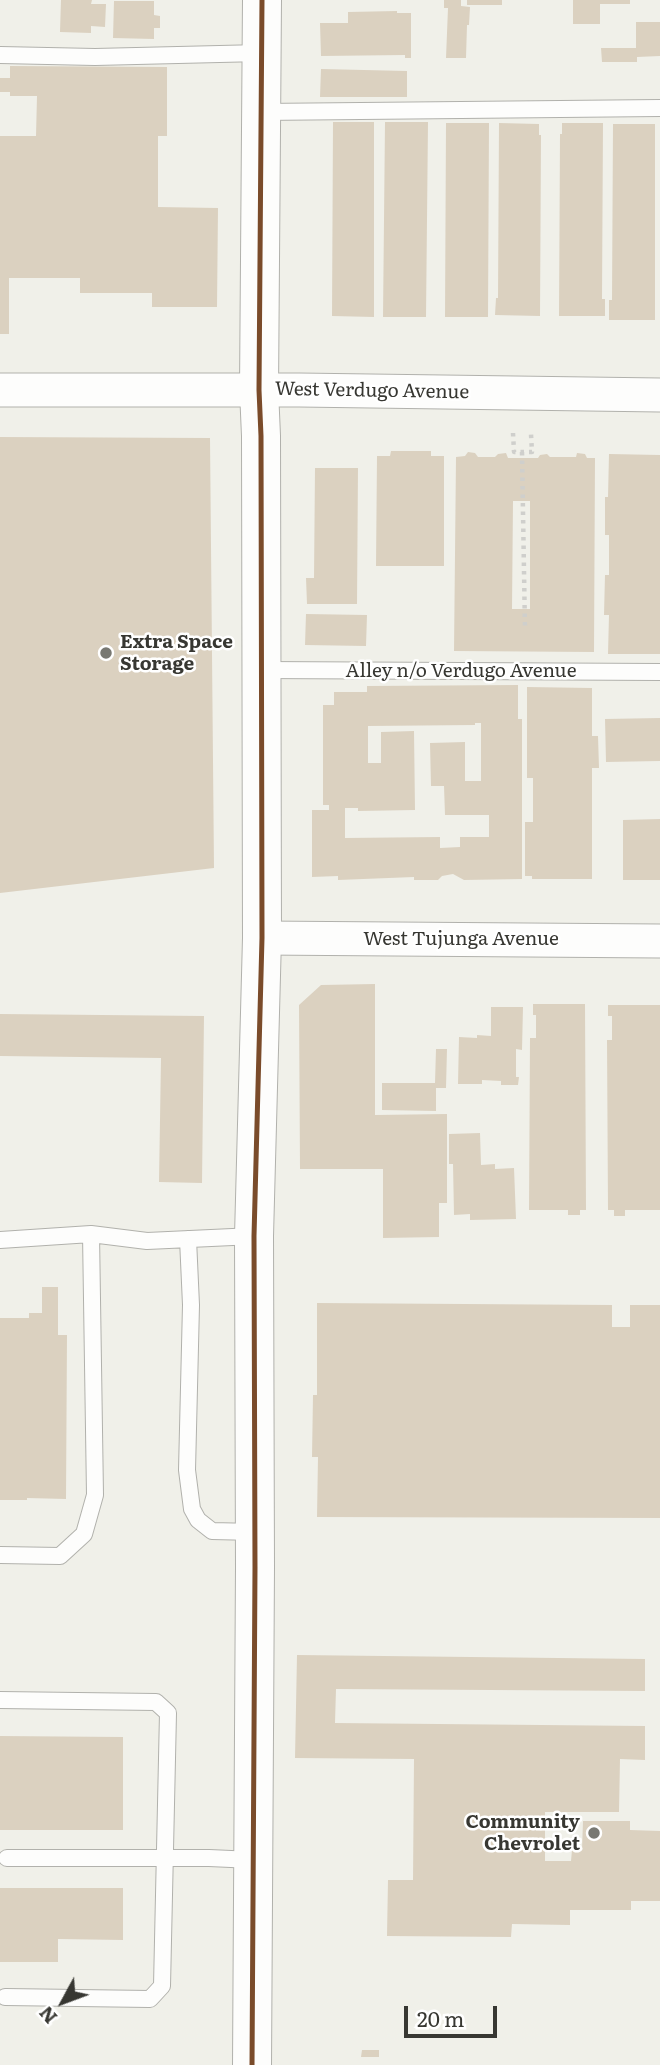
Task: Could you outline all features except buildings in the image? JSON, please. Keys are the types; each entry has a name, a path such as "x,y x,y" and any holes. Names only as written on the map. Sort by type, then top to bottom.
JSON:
{"street":[{"path":"252,2065 254,1236 262,938 259,390 262,0"},
{"name":"West Verdugo Avenue","path":"0,390 660,395"},
{"name":"West Tujunga Avenue","path":"262,938 660,941"}],"lane":[{"path":"0,55 95,57 261,53"},
{"path":"261,112 660,108"},
{"name":"Alley n/o Verdugo Avenue","path":"262,670 660,672"},
{"path":"0,1240 91,1234 146,1241 254,1236"},
{"path":"0,1555 60,1556 84,1534 95,1495 91,1234"},
{"path":"188,1239 191,1305 187,1470 192,1509 198,1520 212,1531 255,1532"},
{"path":"0,1700 156,1702 168,1713 162,1986 150,1999 5,1997"},
{"path":"7,1858 253,1860"}],"path":[{"path":"513,433 514,452 531,452 531,433"},
{"path":"522,452 525,630"}],"transit line":[{"path":"252,2065 254,1236 262,938 259,390 262,0"}],"place":[{"name":"Extra Space Storage","path":"106,653"},
{"name":"Community Chevrolet","path":"594,1833"}]}
